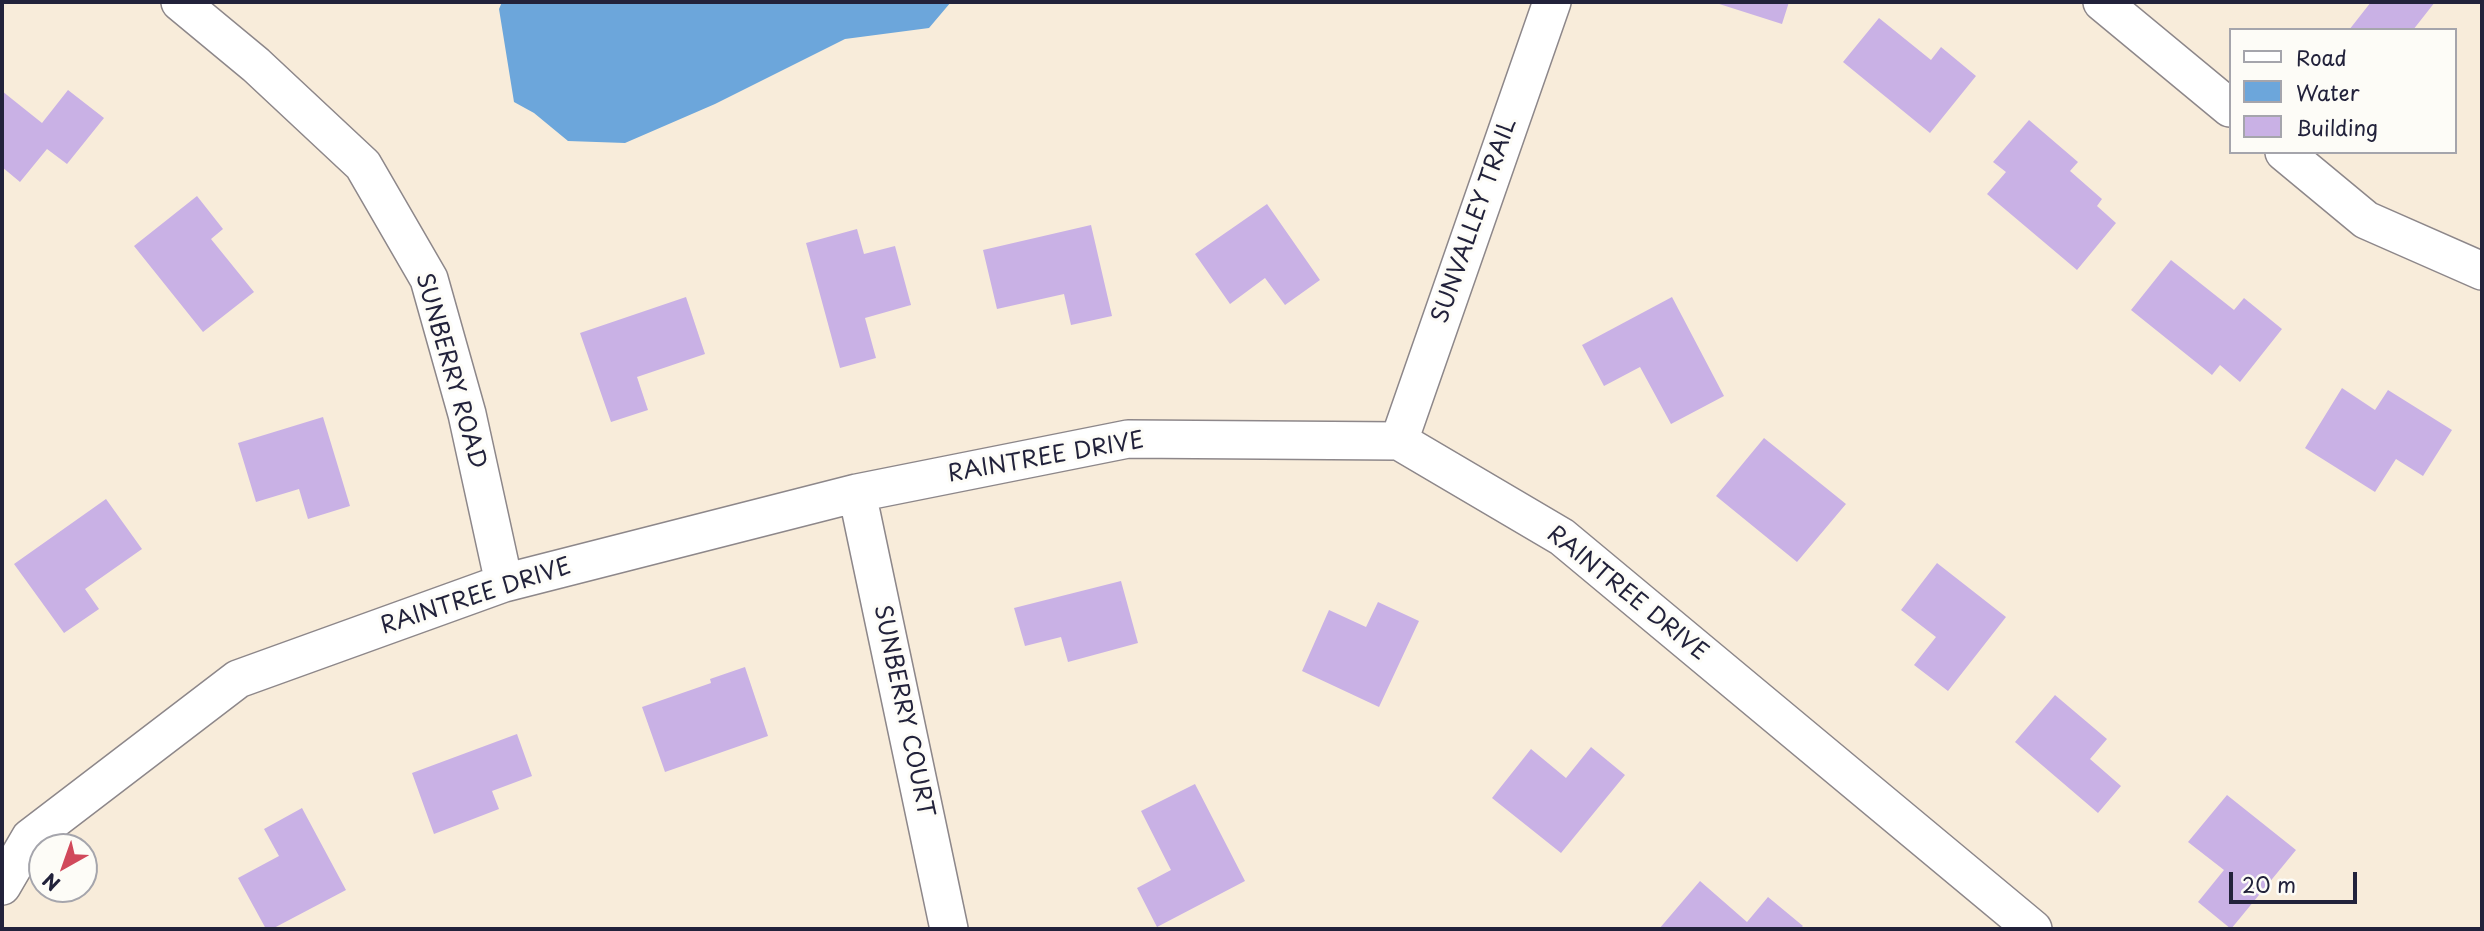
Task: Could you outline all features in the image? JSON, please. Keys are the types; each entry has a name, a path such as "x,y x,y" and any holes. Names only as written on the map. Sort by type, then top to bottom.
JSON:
{"street":[{"name":"SUNBERRY ROAD","path":"180,2 256,65 363,165 429,279 467,414 504,583"},
{"name":"SUNVALLEY TRAIL","path":"1399,441 1552,2"},
{"path":"2102,2 2228,106"},
{"path":"2286,154 2366,220 2482,271"},
{"name":"RAINTREE DRIVE","path":"2,886 30,838 238,679 504,583 857,494 1129,439 1399,441 1562,537 2033,929"},
{"name":"SUNBERRY COURT","path":"857,494 949,929"}],"water":[{"path":"502,2 951,2 929,28 845,39 715,104 625,143 568,141 534,113 514,102 499,9"}],"building":[{"path":"1713,2 1789,2 1782,24"},
{"path":"2371,2 2435,2 2415,28 2351,28"},
{"path":"1879,18 1931,60 1941,47 1976,76 1930,133 1843,62"},
{"path":"68,90 104,118 67,164 47,149 20,182 2,167 2,91 42,123"},
{"path":"2029,120 2078,162 2070,171 2102,199 2097,206 2116,223 2077,270 1987,194 2006,172 1993,162"},
{"path":"197,196 223,229 211,239 254,292 203,332 134,246"},
{"path":"1267,204 1320,280 1285,305 1265,278 1230,304 1195,254"},
{"path":"1091,225 1112,316 1071,325 1064,294 997,309 983,250"},
{"path":"857,229 864,254 895,246 911,305 865,318 876,358 840,368 806,243"},
{"path":"2171,260 2234,310 2244,298 2282,329 2240,382 2220,365 2212,375 2131,310"},
{"path":"686,297 705,354 637,377 648,410 611,422 580,333"},
{"path":"1672,297 1724,396 1671,424 1640,367 1604,386 1582,345"},
{"path":"2342,388 2375,410 2388,390 2452,430 2423,476 2396,459 2375,492 2305,448"},
{"path":"323,417 350,506 308,519 299,489 256,502 238,443"},
{"path":"1764,438 1846,504 1797,562 1716,496"},
{"path":"106,499 142,549 85,589 99,609 64,633 14,564"},
{"path":"1937,563 2006,617 1948,691 1914,665 1936,637 1901,610"},
{"path":"1121,581 1138,643 1068,662 1061,637 1025,646 1014,608"},
{"path":"1378,602 1419,621 1379,707 1302,671 1329,610 1366,627"},
{"path":"745,667 768,736 665,772 642,707 711,683 710,679"},
{"path":"2055,695 2107,739 2090,759 2121,786 2098,813 2015,742"},
{"path":"517,734 532,776 492,791 499,809 434,834 412,773"},
{"path":"1591,747 1625,775 1561,853 1492,798 1531,749 1566,778"},
{"path":"1195,784 1245,881 1157,927 1137,888 1171,870 1141,811"},
{"path":"2227,795 2296,850 2231,929 2198,902 2224,870 2188,842"},
{"path":"302,808 346,890 272,929 266,929 238,878 279,856 264,829"},
{"path":"1700,881 1747,922 1768,897 1803,926 1800,929 1659,929"}]}
